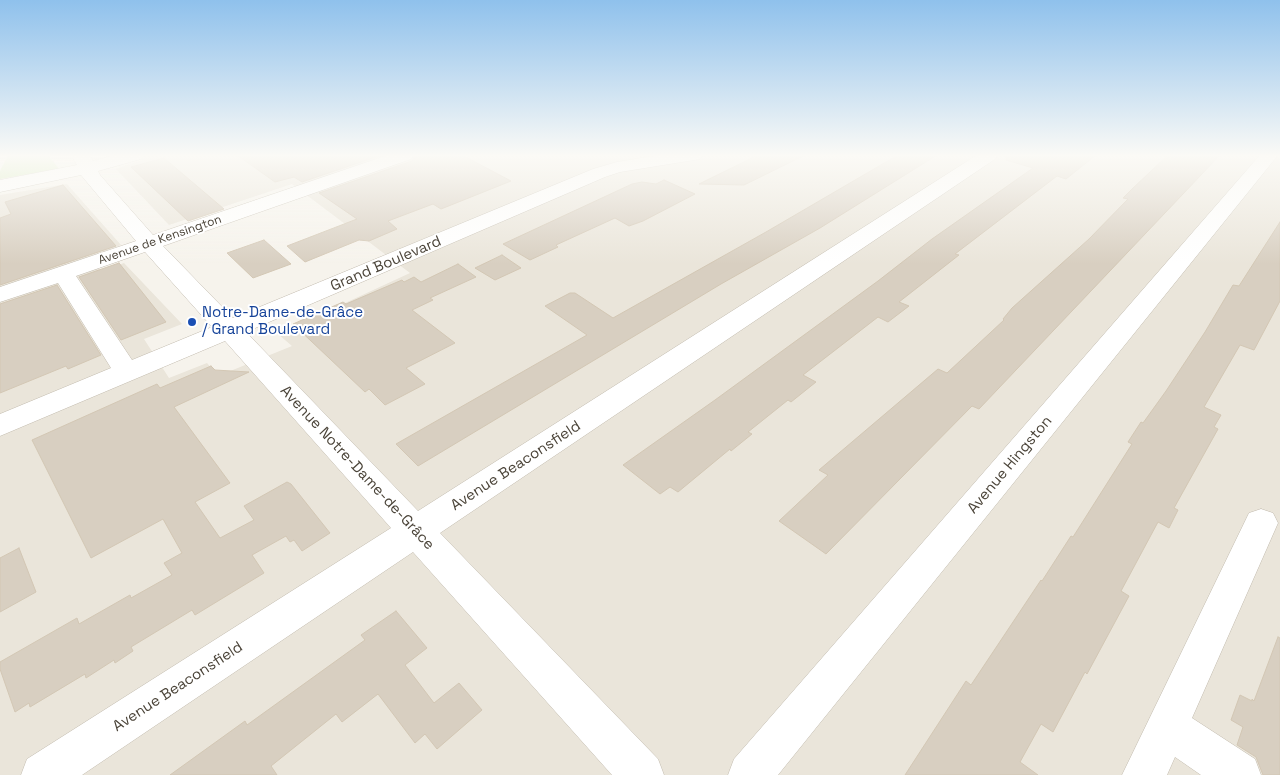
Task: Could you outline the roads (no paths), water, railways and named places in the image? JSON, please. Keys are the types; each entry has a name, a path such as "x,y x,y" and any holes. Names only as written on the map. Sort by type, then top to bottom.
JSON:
{"street":[{"name":"Avenue Notre-Dame-de-Grâce","path":"103,191 415,532 642,775"},
{"name":"Avenue de Kensington","path":"0,295 300,191"},
{"name":"Grand Boulevard","path":"0,426 559,191"},
{"name":"Avenue Beaconsfield","path":"44,775 933,191"},
{"name":"Avenue Hingston","path":"750,775 1239,191"},
{"path":"63,273 127,372"},
{"path":"1144,775 1261,523"},
{"path":"1166,726 1239,775"}],"place":[{"name":"Notre-Dame-de-Grâce / Grand Boulevard","path":"192,322"}]}
